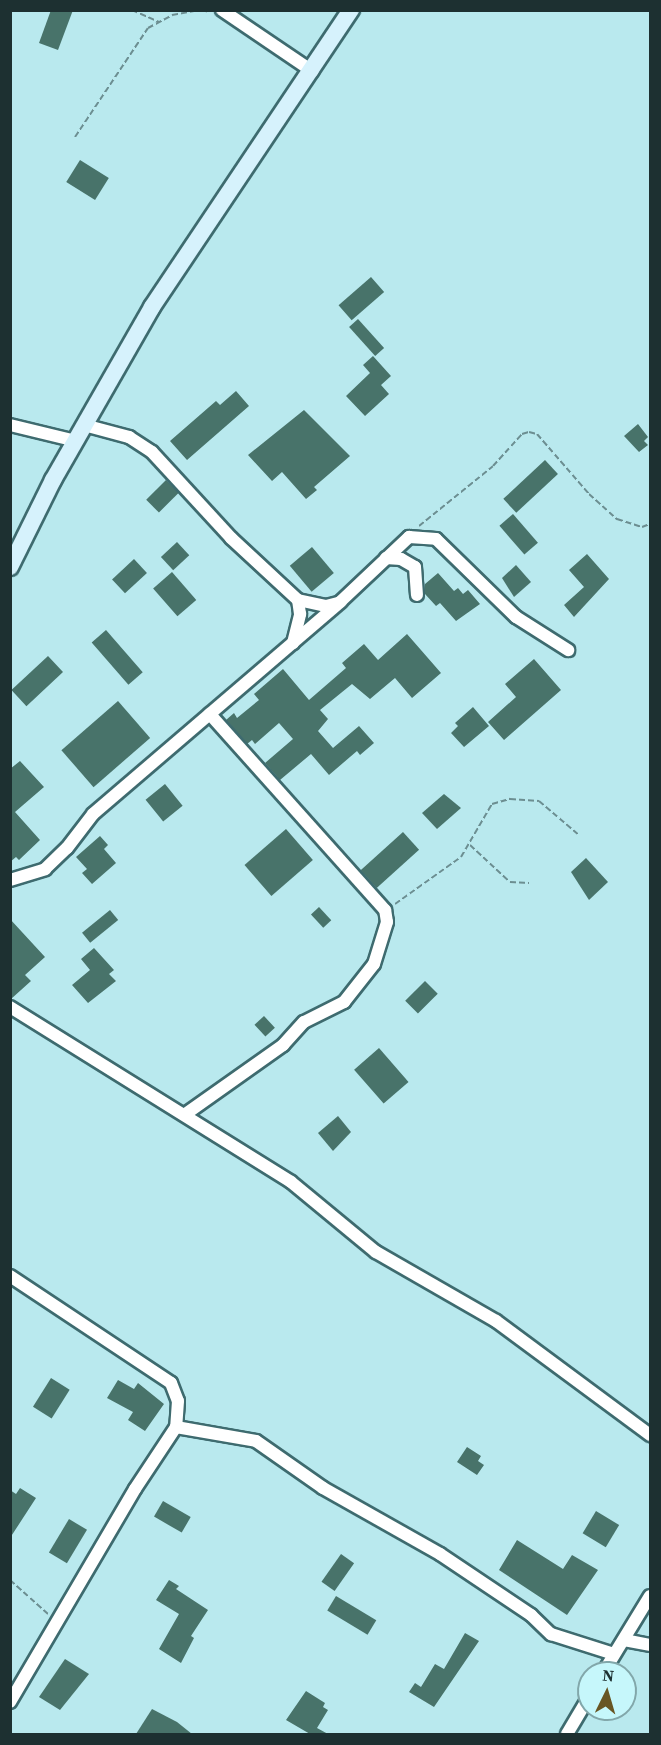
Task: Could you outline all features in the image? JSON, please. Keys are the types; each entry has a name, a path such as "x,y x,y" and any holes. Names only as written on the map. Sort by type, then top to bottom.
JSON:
{"main road":[{"path":"10,567 84,425 152,307 351,10"}],"street":[{"path":"222,10 312,71"},
{"path":"10,425 76,441"},
{"path":"84,425 129,437 152,452 231,538 298,600 326,606 340,602"},
{"path":"10,880 45,869 66,848 93,814 340,602 409,537 436,539 516,617 568,650"},
{"path":"386,558 401,560 415,567 417,595"},
{"path":"293,643 300,614 298,600"},
{"path":"187,1113 283,1045 304,1022 344,1002 381,948 385,910 210,714"},
{"path":"10,1007 187,1113 291,1182 376,1252 496,1321 651,1436"},
{"path":"10,1276 171,1383 178,1401 176,1427 56,1622 10,1702"},
{"path":"176,1427 256,1441 323,1488 440,1554 531,1615 551,1634 615,1654"},
{"path":"611,1661 651,1596"},
{"path":"624,1640 651,1645"},
{"path":"567,1734 577,1717"}],"path":[{"path":"132,10 159,22"},
{"path":"75,136 136,40 159,22 200,10"},
{"path":"409,537 428,516 493,466 522,434 529,432 537,434 589,494 617,519 642,527 651,524"},
{"path":"385,910 436,877 470,844 492,804 510,799 539,801 580,836"},
{"path":"470,844 510,882 529,883"},
{"path":"10,1580 56,1622"}],"building":[{"path":"51,10 73,10 58,50 39,43"},
{"path":"80,160 109,178 95,200 66,182"},
{"path":"371,277 384,292 352,320 339,305"},
{"path":"358,319 384,348 375,356 349,327"},
{"path":"373,356 391,376 381,385 389,394 365,416 346,396 370,373 363,365"},
{"path":"236,391 249,406 187,460 170,441 216,401 220,405"},
{"path":"304,410 350,456 314,487 317,490 306,499 282,472 272,481 248,455"},
{"path":"638,424 648,437 644,441 648,445 639,452 624,436"},
{"path":"545,460 558,474 516,513 503,499"},
{"path":"166,480 179,493 159,513 146,500"},
{"path":"513,514 538,543 524,554 499,526"},
{"path":"177,542 189,555 173,570 161,557"},
{"path":"312,547 334,573 312,592 290,566"},
{"path":"587,554 609,579 574,617 564,605 584,587 569,570"},
{"path":"134,559 147,573 125,593 112,579"},
{"path":"516,565 531,582 514,597 502,578"},
{"path":"172,572 196,600 177,616 153,588"},
{"path":"438,573 454,591 458,588 463,594 468,590 480,604 456,621 440,603 436,606 425,594 425,584"},
{"path":"106,630 143,672 128,685 92,642"},
{"path":"407,634 441,673 412,698 395,678 370,699 352,684 320,710 328,719 318,731 333,748 359,726 374,743 360,755 357,751 329,775 311,754 280,780 265,763 293,739 279,723 255,744 252,740 247,744 226,720 234,713 237,718 259,700 254,694 283,669 309,700 346,668 342,663 364,644 378,660"},
{"path":"48,656 63,672 26,706 11,690"},
{"path":"534,659 561,690 504,740 488,722 516,697 505,684"},
{"path":"118,701 150,738 94,787 61,750"},
{"path":"473,707 489,726 464,747 451,733 458,726 455,723"},
{"path":"20,761 44,787 15,812 40,840 19,860 16,857 10,862 10,769"},
{"path":"165,784 183,806 163,821 146,800"},
{"path":"444,794 461,808 437,829 422,813"},
{"path":"286,829 313,860 271,896 244,865"},
{"path":"403,832 419,850 377,888 361,870"},
{"path":"100,836 108,845 104,849 116,863 92,884 82,873 87,869 76,857"},
{"path":"586,858 608,882 589,900 571,872"},
{"path":"319,907 331,920 323,928 311,915"},
{"path":"110,910 118,920 90,943 82,933"},
{"path":"10,919 45,957 25,975 31,981 11,999"},
{"path":"94,948 114,970 109,974 116,981 88,1003 72,985 90,970 81,959"},
{"path":"425,981 438,994 418,1014 405,1001"},
{"path":"264,1016 275,1028 265,1037 254,1025"},
{"path":"379,1048 409,1082 384,1104 354,1070"},
{"path":"338,1116 351,1132 333,1151 318,1133"},
{"path":"51,1378 70,1390 52,1418 33,1407"},
{"path":"118,1380 134,1389 138,1383 164,1404 145,1431 128,1420 133,1412 107,1398"},
{"path":"467,1447 481,1456 478,1461 484,1465 477,1475 457,1462"},
{"path":"20,1488 36,1498 10,1538 10,1490 16,1494"},
{"path":"163,1501 191,1517 182,1533 154,1517"},
{"path":"596,1511 619,1525 606,1547 583,1533"},
{"path":"69,1519 87,1530 67,1563 49,1552"},
{"path":"517,1540 563,1569 572,1555 598,1570 567,1615 499,1570"},
{"path":"341,1554 354,1563 335,1591 321,1582"},
{"path":"169,1580 179,1586 176,1589 208,1610 191,1636 194,1638 181,1663 159,1649 179,1614 156,1600"},
{"path":"336,1596 376,1620 368,1635 327,1611"},
{"path":"465,1633 479,1641 434,1707 409,1692 415,1683 421,1687 435,1664 444,1669"},
{"path":"65,1659 89,1674 60,1710 39,1697"},
{"path":"306,1691 325,1703 323,1707 328,1710 317,1728 328,1734 310,1734 286,1720"},
{"path":"152,1709 177,1722 192,1734 136,1734"}]}
